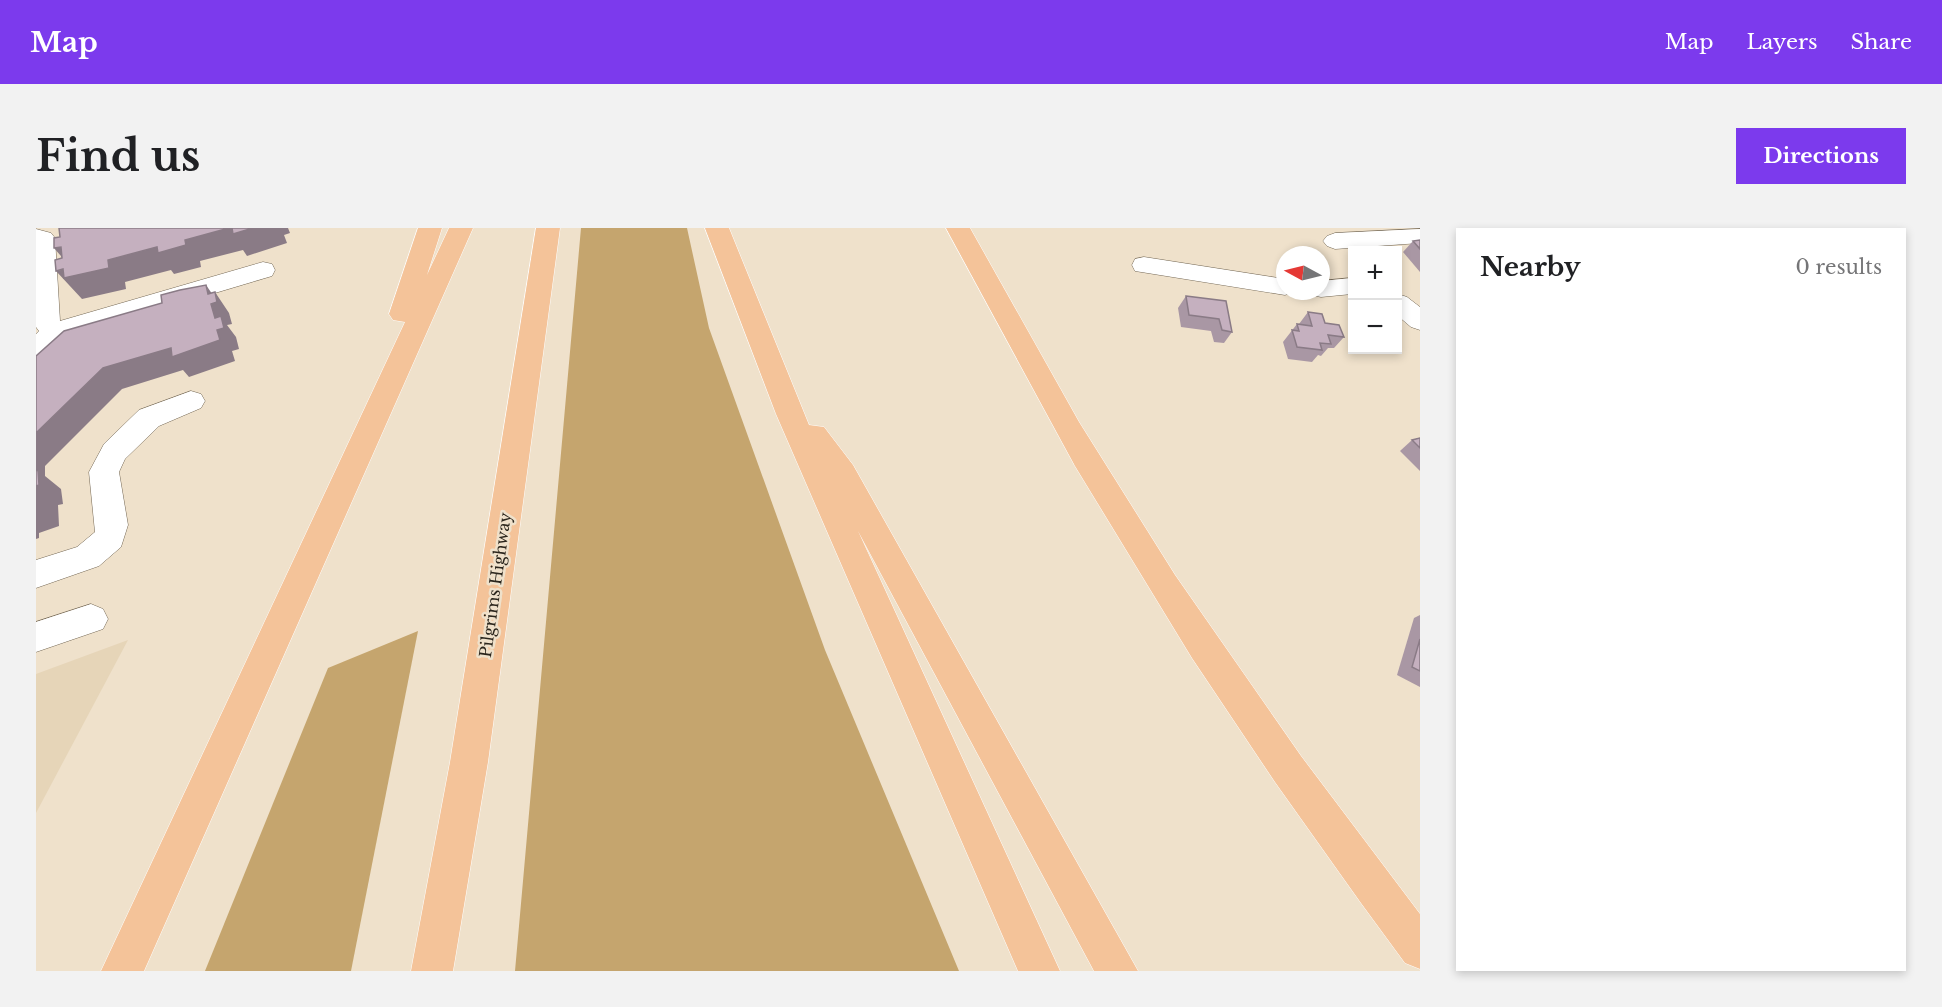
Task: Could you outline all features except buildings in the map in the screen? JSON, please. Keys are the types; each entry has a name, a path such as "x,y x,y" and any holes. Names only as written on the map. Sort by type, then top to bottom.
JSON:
{"highway":[{"path":"325,524 375,394 429,228"},
{"path":"122,971 460,228"},
{"name":"Pilgrims Highway","path":"436,961 469,762 548,228"},
{"path":"958,228 1067,427 1117,511 1412,971"},
{"path":"969,228 1006,313"},
{"path":"719,233 778,385 1039,971"},
{"path":"778,385 842,472 1117,971"},
{"path":"108,971 227,739"},
{"path":"1265,739 1420,948"}],"street":[{"path":"1330,234 1420,236"},
{"path":"1330,234 1348,254"},
{"path":"47,236 46,324 55,332"},
{"path":"1144,265 1276,286"},
{"path":"36,348 55,332 262,270"},
{"path":"1330,288 1348,286"},
{"path":"1402,306 1420,321"},
{"path":"36,574 88,557 110,538 112,525 104,471 114,452 149,418 191,401"},
{"path":"36,637 91,619"}],"shaded area":[{"path":"581,228 687,228 709,328 825,650 959,971 515,971"},
{"path":"418,631 351,971 205,971 328,668"},
{"path":"128,640 36,813 36,674"}]}
